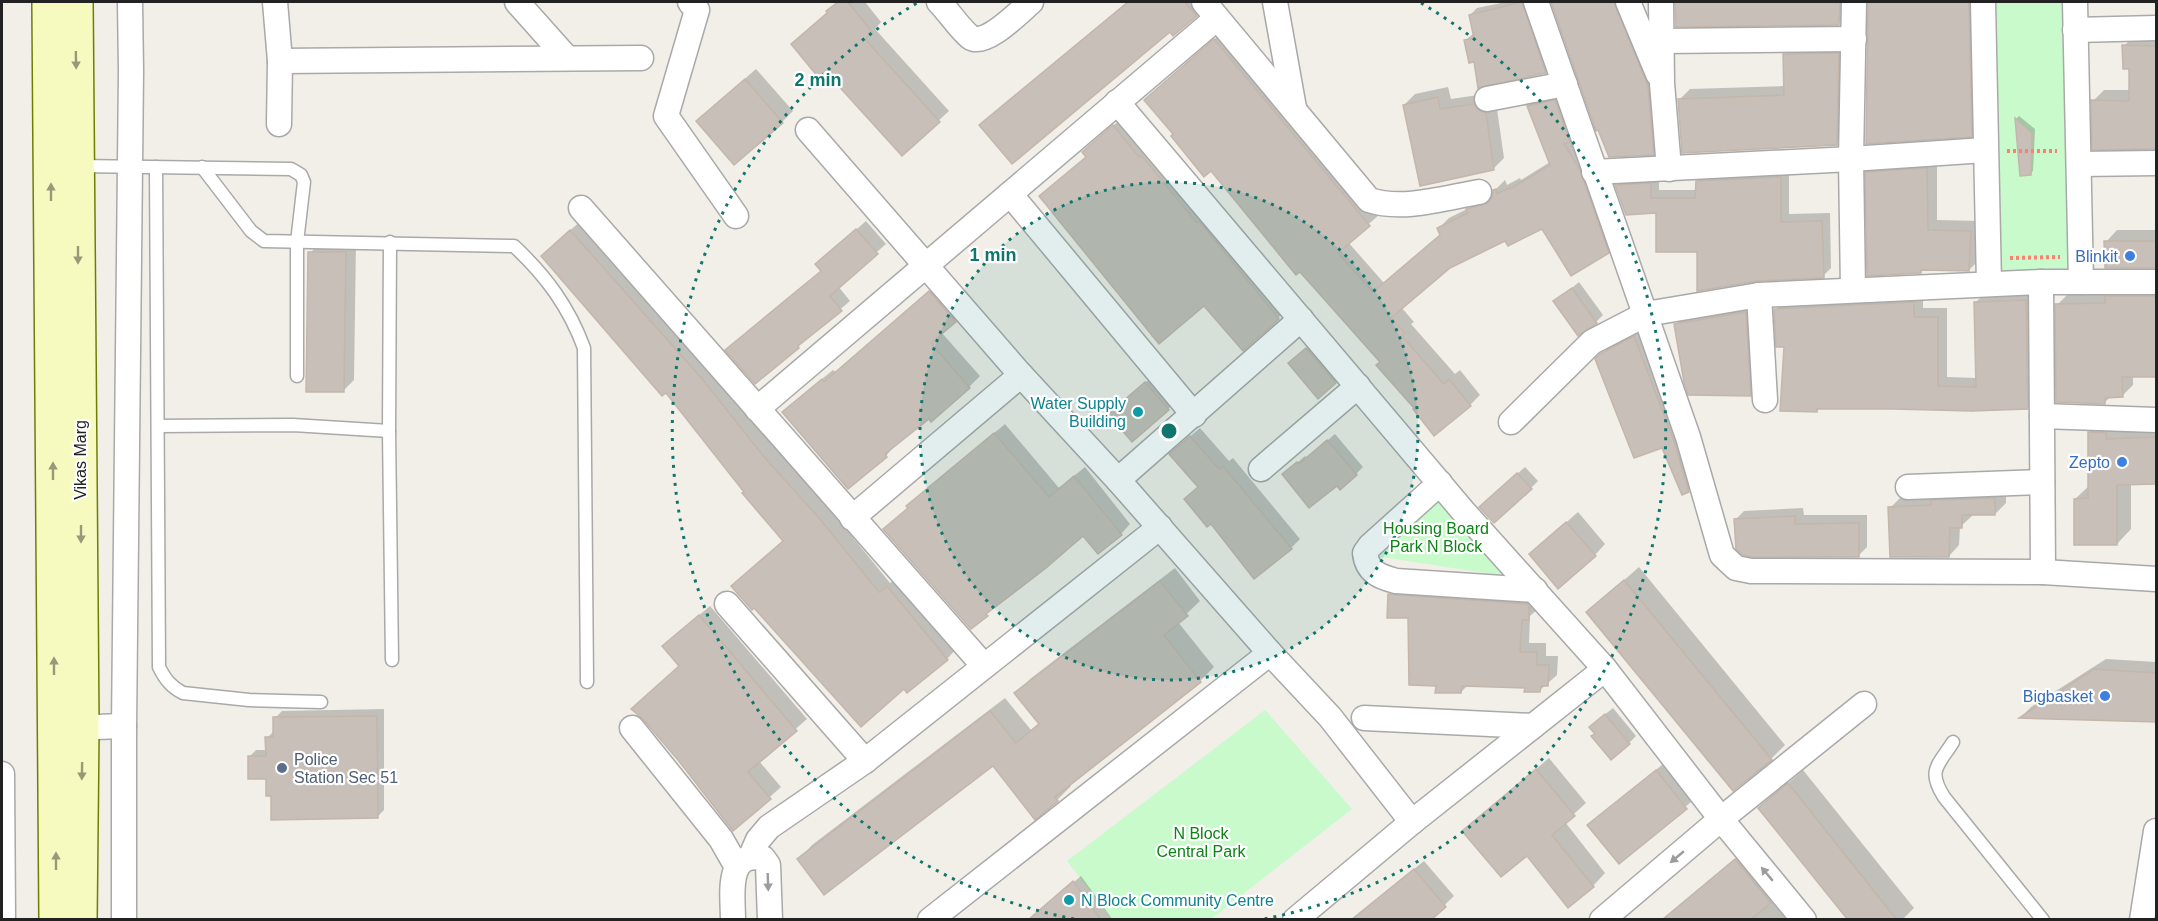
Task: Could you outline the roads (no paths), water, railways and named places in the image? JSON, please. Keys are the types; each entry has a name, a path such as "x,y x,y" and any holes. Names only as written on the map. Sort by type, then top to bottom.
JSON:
{"main road":[{"name":"Vikas Marg","path":"49,2 69,728 80,920"},
{"name":"Vikas Marg","path":"56,920 69,728 78,166 76,2"}],"street":[{"path":"124,920 124,726 131,167 129,2"},
{"path":"275,2 280,61 279,124"},
{"path":"517,2 566,57"},
{"path":"690,2 697,10 666,116 736,216"},
{"path":"939,2 971,38 981,40 990,36 1031,2"},
{"path":"1275,2 1295,111"},
{"path":"1536,2 1688,437 1722,555 1736,568 1751,571 2043,572 2157,579"},
{"path":"1628,2 1662,83"},
{"path":"1661,2 1662,83 1669,169"},
{"path":"1853,290 1851,159 1854,2"},
{"path":"1983,2 1989,284"},
{"path":"2075,2 2072,158 2082,282"},
{"path":"757,409 1118,102 1210,10 1369,200 1383,205 1402,204 1479,192"},
{"path":"2075,30 2157,28"},
{"path":"1663,41 1854,39"},
{"path":"280,61 641,58"},
{"path":"1487,99 1564,84"},
{"path":"1118,102 1440,483 1605,669 1721,819 1804,920"},
{"path":"808,130 1021,375 1330,717 1412,822"},
{"path":"1594,172 1985,150"},
{"path":"2072,158 2157,163"},
{"path":"1010,194 1194,415"},
{"path":"581,208 984,666"},
{"path":"2041,282 2043,572"},
{"path":"1511,422 1592,342 1646,314 1759,295 2041,282 2157,282"},
{"path":"1759,295 1765,400"},
{"path":"1118,480 1301,319"},
{"path":"852,518 1021,375"},
{"path":"1261,469 1358,386"},
{"path":"2043,416 2157,420"},
{"path":"1908,487 2042,482"},
{"path":"1440,483 1370,546 1365,553 1366,562 1371,570 1383,578 1396,581 1535,590"},
{"path":"733,920 733,880 769,827 865,760 1160,527"},
{"path":"727,604 865,760"},
{"path":"930,920 1270,653"},
{"path":"1295,920 1412,822 1605,669"},
{"path":"1602,920 1721,819 1864,704"},
{"path":"1364,718 1533,726"},
{"path":"69,728 124,726"},
{"path":"632,728 721,839 744,861"},
{"path":"2,774 3,920"},
{"path":"2142,920 2157,831"},
{"path":"744,861 763,858 768,866 770,920"}],"lane":[{"path":"78,166 291,169 301,175 304,182 297,242 297,376"},
{"path":"156,167 159,668 165,679 183,693 249,700 321,702"},
{"path":"202,167 258,238 264,241 514,246 535,266 559,295 575,322 584,348 587,682"},
{"path":"390,242 389,430 392,660"},
{"path":"159,426 293,425 389,430"},
{"path":"1953,742 1935,770 1935,782 1944,797 2043,920"}],"place":[{"name":"Blinkit","path":"2130,256"},
{"name":"Water Supply Building","path":"1138,412"},
{"name":"Zepto","path":"2122,462"},
{"name":"Bigbasket","path":"2105,696"},
{"name":"Police Station Sec 51","path":"282,768"},
{"name":"N Block Community Centre","path":"1069,900"}],"park label":[{"name":"Housing Board Park N Block","path":"1436,537"},
{"name":"N Block Central Park","path":"1201,842"}]}
